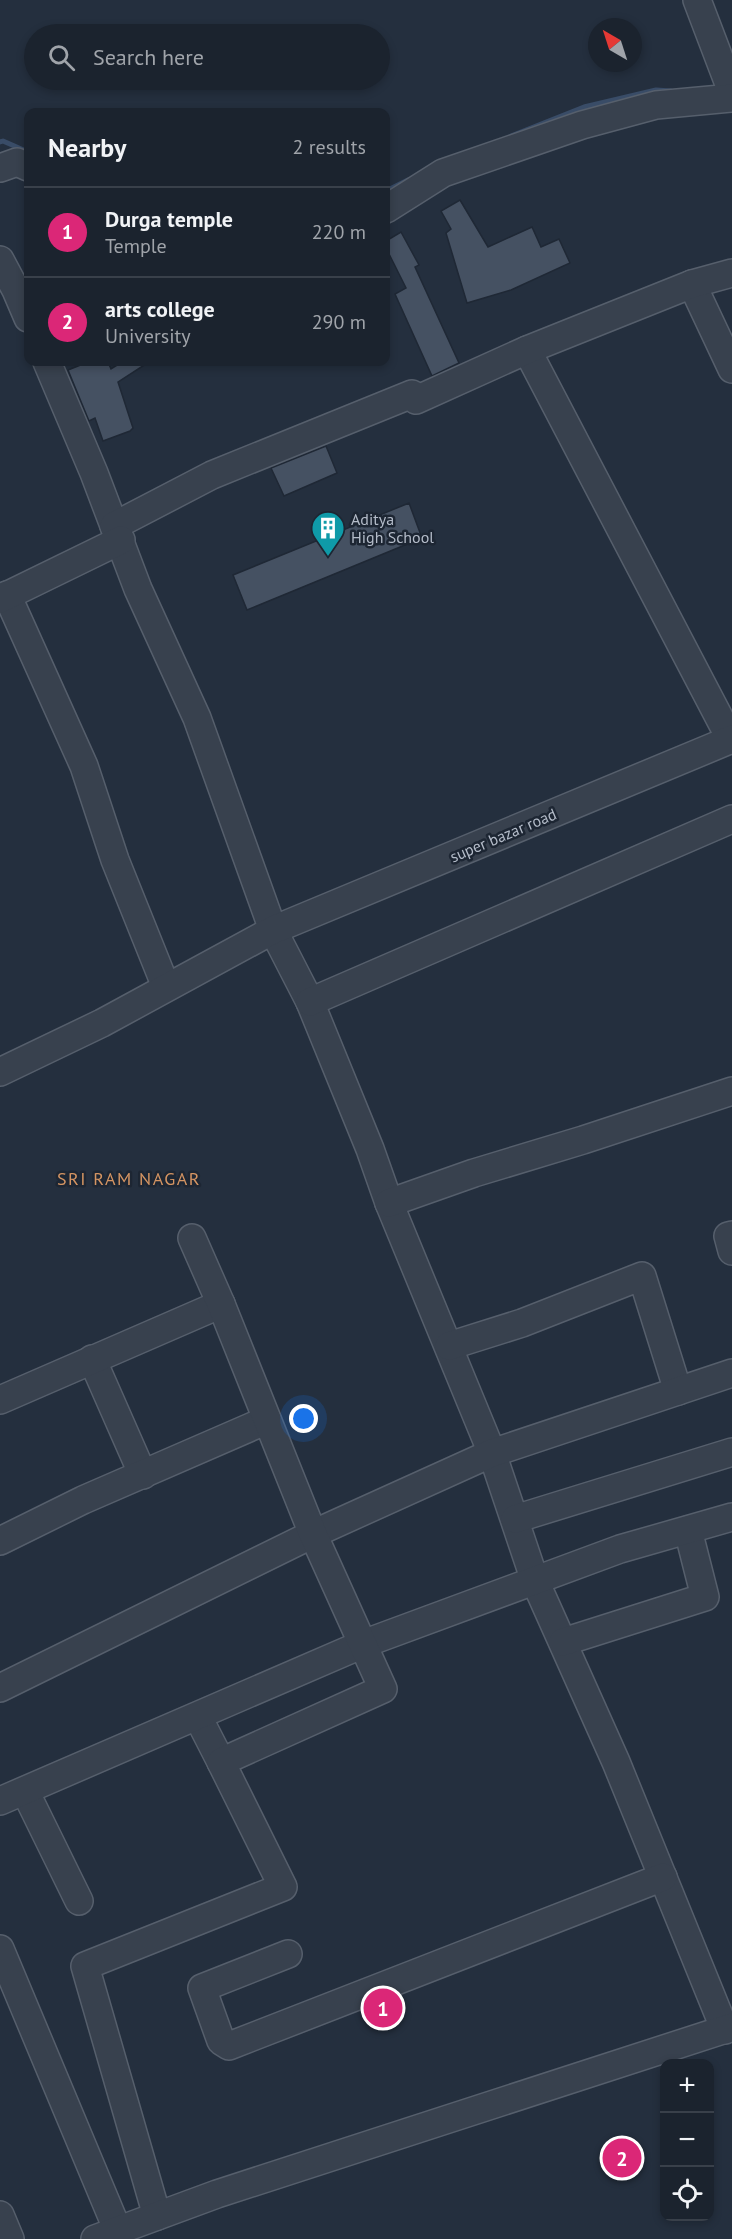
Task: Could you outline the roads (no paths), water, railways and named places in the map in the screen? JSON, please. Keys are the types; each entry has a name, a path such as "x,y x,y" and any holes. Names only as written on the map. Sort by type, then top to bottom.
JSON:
{"street":[{"path":"697,0 732,92"},
{"path":"390,207 444,173 582,125 656,105 732,98"},
{"path":"0,168 17,162 24,165"},
{"path":"0,260 24,310"},
{"path":"166,987 115,860 84,766 4,597 117,533 212,475 412,393 416,400 527,350 692,284 732,273"},
{"path":"692,284 732,369"},
{"path":"527,350 732,739"},
{"path":"0,1949 107,2235 229,2190 728,2029 616,1762 536,1581 492,1453 389,1203 370,1149 310,1002 273,930 196,718 138,589 94,473 49,366"},
{"name":"super bazar road","path":"0,1072 102,1023 273,930 732,739"},
{"path":"310,1002 732,819"},
{"path":"389,1203 474,1173 732,1091"},
{"path":"732,1235 728,1236 732,1251"},
{"path":"192,1238 221,1304 313,1534 383,1689 221,1762"},
{"path":"448,1346 522,1323 642,1276 678,1391"},
{"path":"0,1400 221,1304"},
{"path":"92,1359 143,1475"},
{"path":"0,1688 313,1534 492,1453 732,1373"},
{"path":"0,1541 84,1500 267,1420"},
{"path":"515,1518 732,1452"},
{"path":"0,1801 198,1718 363,1644 620,1549 732,1517"},
{"path":"562,1641 705,1597 688,1530"},
{"path":"157,2216 85,1966 283,1887 198,1718"},
{"path":"25,1791 79,1901"},
{"path":"288,1954 202,1988 221,2041 229,2046 663,1877"},
{"path":"0,2215 10,2239"}],"waterway":[{"path":"511,136 584,107 656,90 671,91"},
{"path":"0,142 3,141 24,150"},
{"path":"390,189 408,180"}],"place":[{"name":"Aditya High School","path":"328,557"},
{"name":"Durga temple","path":"383,2008"},
{"name":"arts college","path":"622,2158"}],"district":[{"name":"SRI RAM NAGAR","path":"129,1179"}]}
